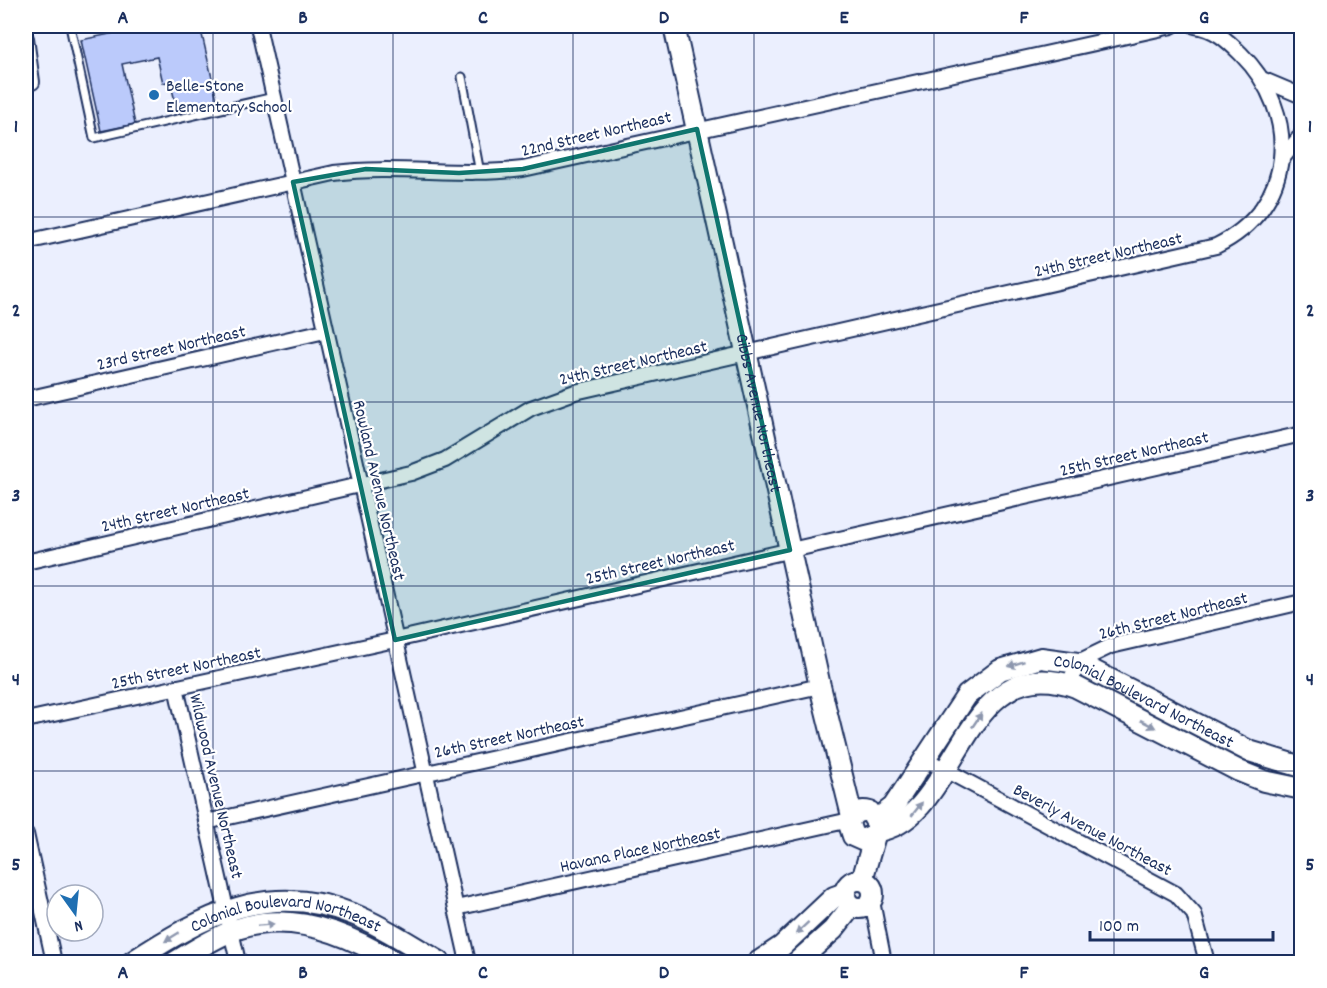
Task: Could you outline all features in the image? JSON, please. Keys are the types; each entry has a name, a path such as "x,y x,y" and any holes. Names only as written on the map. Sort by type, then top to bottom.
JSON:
{"street":[{"name":"Rowland Avenue Northeast","path":"258,26 468,963"},
{"name":"Gibbs Avenue Northeast","path":"674,26 820,686 858,822 860,899 884,963"},
{"name":"22nd Street Northeast","path":"26,242 293,182 366,169 480,173 523,169 1172,26"},
{"path":"1195,26 1212,28 1240,53 1263,80 1302,96"},
{"path":"26,38 29,83"},
{"name":"24th Street Northeast","path":"26,562 411,473 445,460 506,422 550,400 575,392 1209,249 1242,231 1261,211 1273,190 1282,159 1279,116 1263,80"},
{"path":"1282,159 1302,134"},
{"name":"23rd Street Northeast","path":"26,399 325,331"},
{"name":"25th Street Northeast","path":"26,720 395,640 1302,434"},
{"name":"26th Street Northeast","path":"1078,663 1116,644 1302,602"},
{"name":"Colonial Boulevard Northeast","path":"858,822 890,811 967,695 992,675 1019,663 1041,658 1078,663 1249,751 1302,767"},
{"path":"1068,684 1078,663"},
{"name":"Colonial Boulevard Northeast","path":"858,822 889,830 909,818 979,717 998,697 1029,684 1068,684 1239,771 1264,781 1302,789"},
{"name":"26th Street Northeast","path":"206,822 820,686"},
{"name":"Wildwood Avenue Northeast","path":"177,687 238,963"},
{"path":"1239,771 1249,751"},
{"name":"Beverly Avenue Northeast","path":"925,759 1176,894 1194,914 1207,963"},
{"name":"Havana Place Northeast","path":"456,908 858,822"},
{"path":"26,834 54,963"},
{"path":"758,963 782,946 834,897 860,899"},
{"path":"797,963 825,938 860,899"},
{"name":"Colonial Boulevard Northeast","path":"132,963 197,922 226,910 268,901 324,905 367,920 440,963"},
{"name":"Colonial Boulevard Northeast","path":"175,963 231,931 267,924 314,927 357,941 394,963"}],"lane":[{"path":"70,26 94,138 274,98"},
{"path":"462,77 480,173"}],"highlighted area":[{"path":"697,129 790,550 395,640 293,182 366,169 459,173 523,169"}],"building":[{"name":"Belle-Stone Elementary School","path":"148,26 200,26 218,104 178,113 170,81 163,83 157,57 122,64 135,124 101,131 81,40"}],"place":[{"name":"Belle-Stone Elementary School","path":"154,95"}]}
